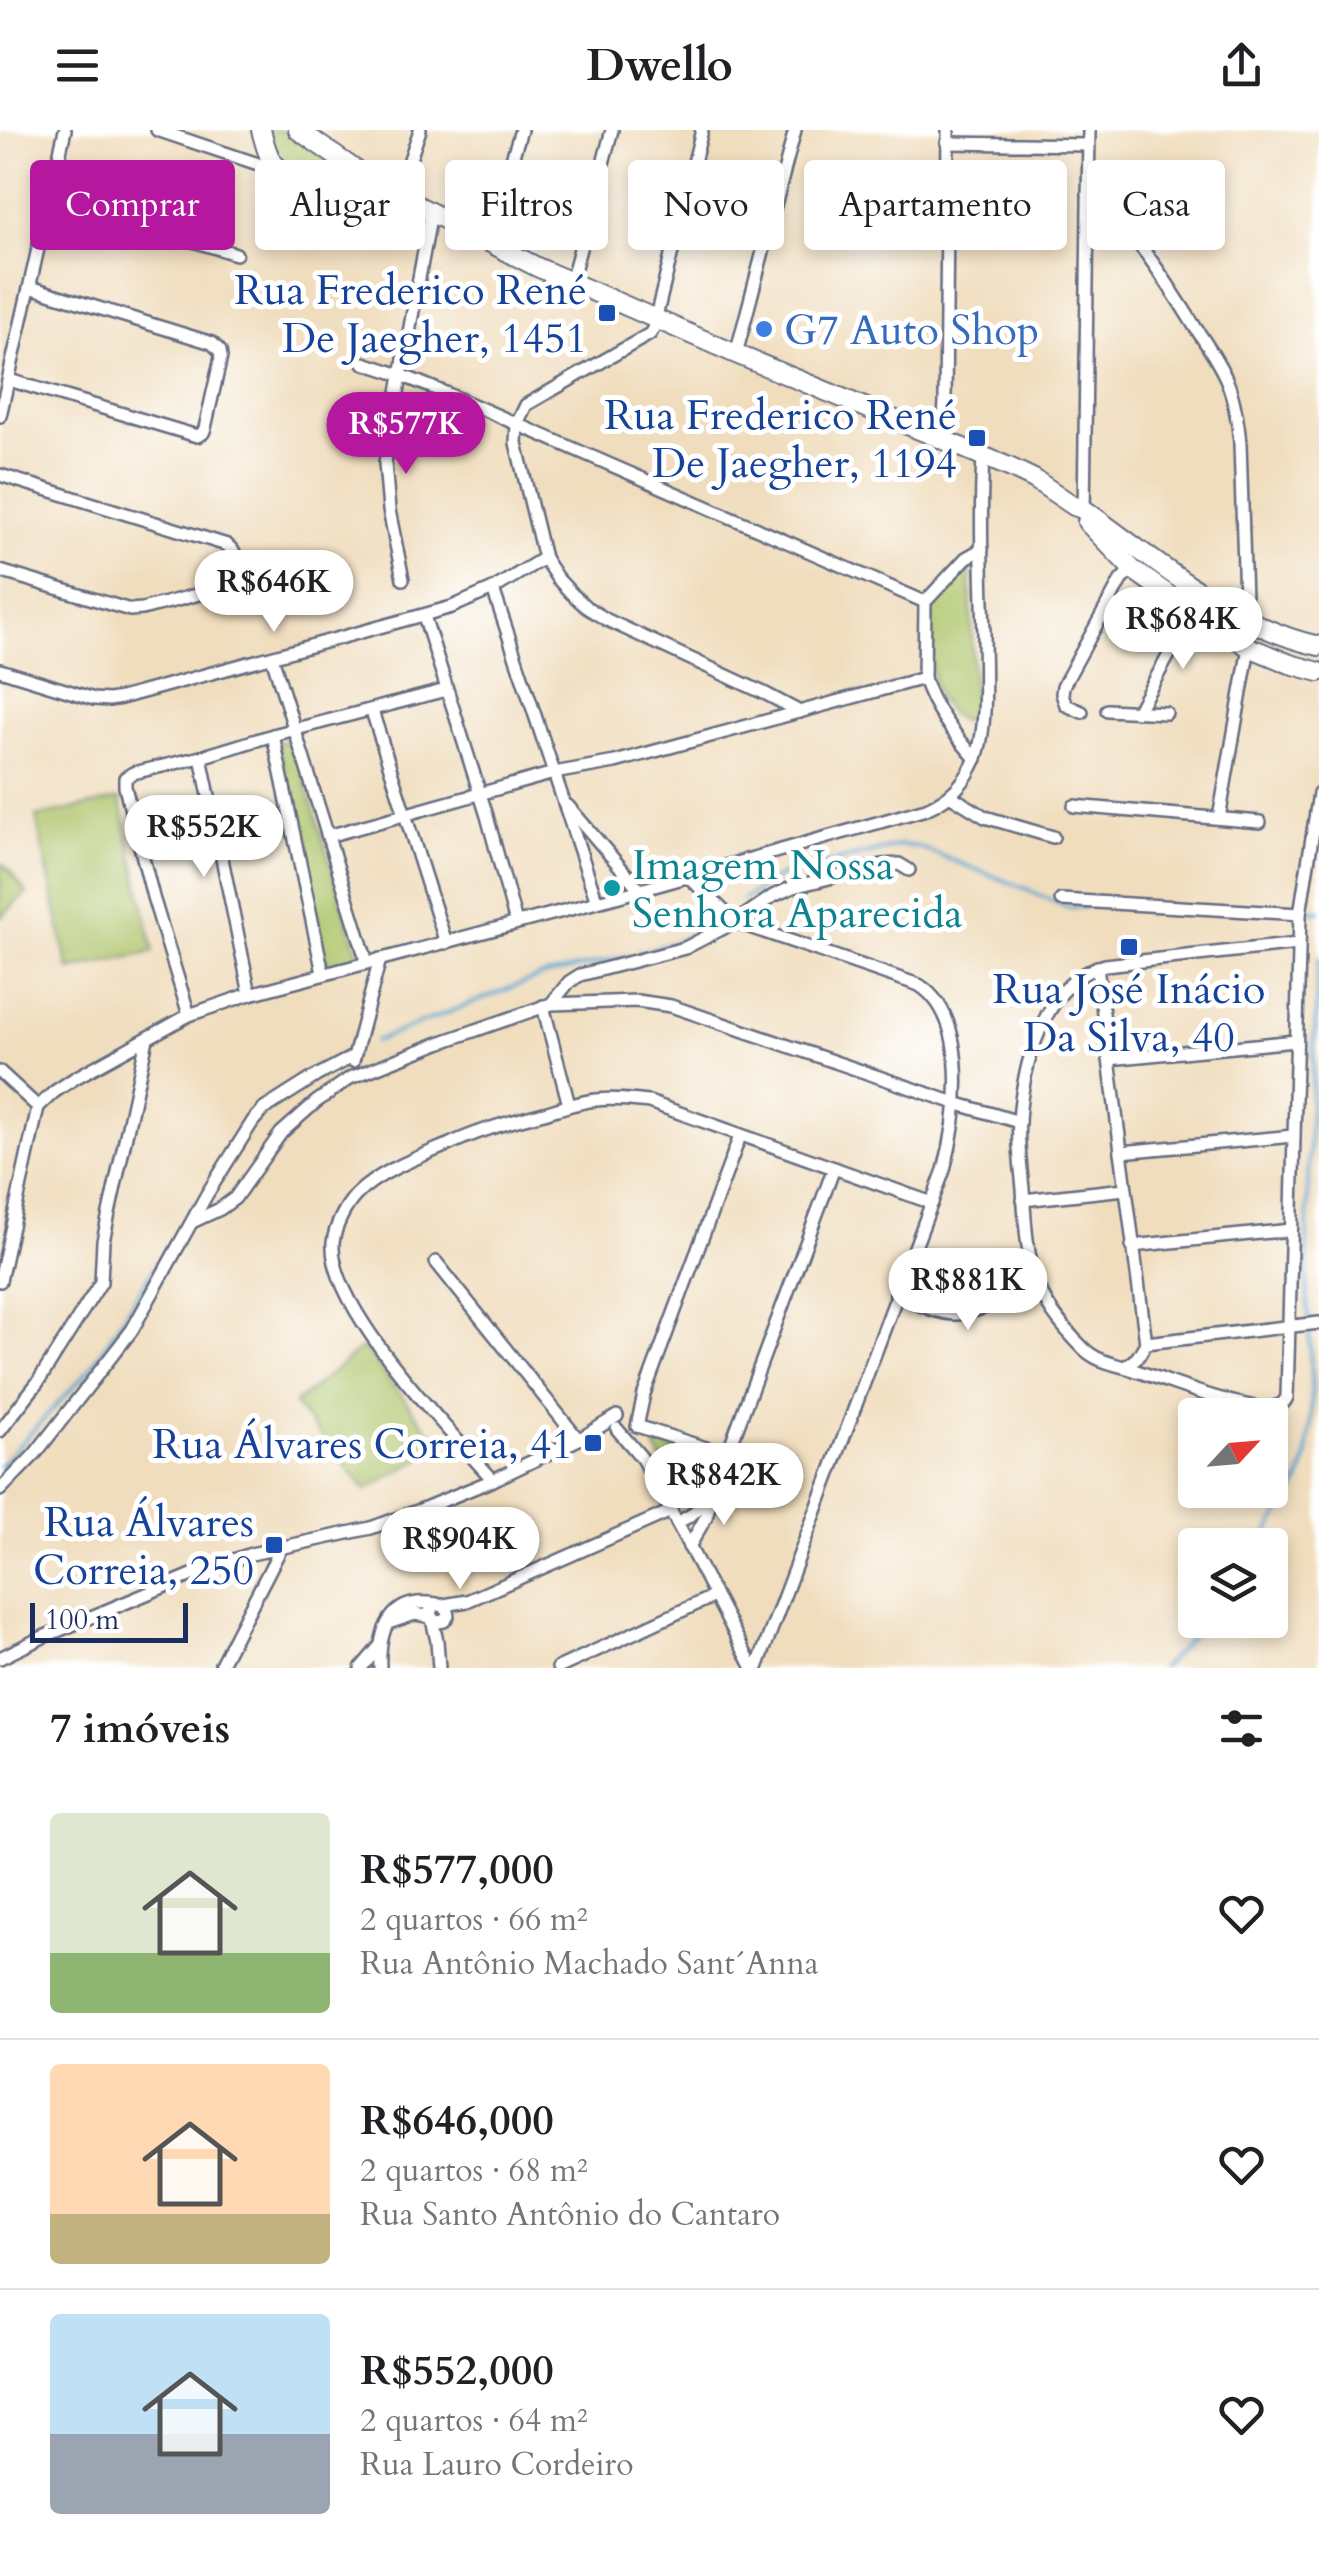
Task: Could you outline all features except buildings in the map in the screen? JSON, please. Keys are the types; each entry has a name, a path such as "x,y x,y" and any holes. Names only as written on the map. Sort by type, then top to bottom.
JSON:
{"main road":[{"path":"261,130 272,160"},
{"path":"306,135 328,154 328,160"},
{"path":"306,135 342,160"},
{"path":"425,209 445,220"},
{"path":"503,250 656,320 1034,479 1242,617 1279,635 1319,646"},
{"path":"1081,511 1132,569 1193,612 1249,647 1319,672"},
{"path":"1132,569 1152,558"}],"street":[{"path":"59,160 65,130"},
{"path":"157,130 255,162"},
{"path":"410,160 420,130"},
{"path":"511,160 520,130"},
{"path":"572,282 612,130"},
{"path":"702,130 650,334 526,405 517,424 516,443 544,558 571,594 607,620 800,712"},
{"path":"736,354 795,130"},
{"path":"1088,160 1089,130"},
{"path":"938,436 946,402 948,136 1088,144"},
{"path":"403,579 388,510 385,472 432,213"},
{"path":"1081,511 1087,238"},
{"path":"0,416 39,250"},
{"path":"223,250 236,254"},
{"path":"1144,250 1228,382 1240,443 1245,600 1242,617"},
{"path":"9,380 197,436 205,428 221,357 212,343 30,287"},
{"path":"364,363 517,424 925,602"},
{"path":"0,1281 38,1107 75,1078 188,1015 323,973 597,902 926,809 951,796 976,759 982,732 983,456"},
{"path":"0,476 227,544 239,564 232,580 216,587 130,610 0,571"},
{"path":"976,759 944,719 924,678 925,602 966,558 982,550"},
{"path":"0,670 108,700 467,602 544,558"},
{"path":"1082,712 1066,704 1063,686 1122,580 1132,569"},
{"path":"493,589 597,902"},
{"path":"1137,712 1193,612"},
{"path":"424,616 516,923"},
{"path":"1219,818 1249,647"},
{"path":"272,657 328,836 373,960 350,1078"},
{"path":"328,836 924,678"},
{"path":"188,1015 153,897 124,787 125,778 446,690"},
{"path":"372,710 446,943"},
{"path":"1107,710 1166,713"},
{"path":"272,735 323,973"},
{"path":"201,757 250,994"},
{"path":"1298,944 1097,967 1083,972 1061,991 1048,1013 1028,1068 1019,1122 1028,1244 1037,1284 1069,1332 1103,1361 1246,1405 1280,1407 1287,1396 1292,1326 1298,944 1319,793"},
{"path":"951,796 984,818 1053,837"},
{"path":"562,799 640,890"},
{"path":"1074,806 1260,822"},
{"path":"547,1005 580,974 678,951 735,922 792,886 882,865 898,864 909,870"},
{"path":"688,876 735,922 912,981 927,990 940,1006 953,1042 955,1103 948,1155 755,1668"},
{"path":"1061,900 1300,914"},
{"path":"1097,967 1146,1343 1137,1358 1124,1367"},
{"path":"192,1222 227,1205 281,1134 350,1078 547,1005 657,1002 1019,1122"},
{"path":"547,1005 569,1105"},
{"path":"0,1431 38,1382 101,1282 103,1241 147,1039"},
{"path":"1109,1059 1296,1041"},
{"path":"0,1490 35,1454 132,1330 247,1130 264,1110 354,1056"},
{"path":"0,1072 38,1107"},
{"path":"492,1480 370,1334 345,1292 334,1242 341,1218 355,1197 386,1174 503,1124 569,1105 610,1099 649,1102 932,1204"},
{"path":"740,1136 644,1394 628,1424 641,1457 755,1668"},
{"path":"1121,1152 1294,1136"},
{"path":"690,1547 706,1517 834,1168"},
{"path":"1024,1200 1125,1188"},
{"path":"1132,1246 1291,1230"},
{"path":"436,1262 581,1438"},
{"path":"896,1294 956,1314 1037,1284"},
{"path":"1146,1343 1317,1324"},
{"path":"0,1658 190,1575 251,1554 370,1528 492,1480 581,1438 628,1424 728,1455"},
{"path":"360,1668 379,1647 388,1623 415,1614 439,1614 674,1517 691,1515 712,1496"},
{"path":"223,1667 282,1548"},
{"path":"558,1668 714,1596"},
{"path":"439,1614 439,1668"},
{"path":"379,1647 380,1668"}],"green space":[{"path":"262,130 300,130 347,160 277,160"},
{"path":"970,565 974,716 963,721 944,707 934,686 929,622 935,600"},
{"path":"292,739 359,956 326,966 302,842 277,743"},
{"path":"120,799 154,952 69,970 36,817"},
{"path":"3,864 27,893 0,918 0,867"},
{"path":"363,1347 442,1447 366,1490 294,1404"},
{"path":"657,1444 711,1461 695,1501 682,1499"}],"waterway":[{"path":"743,900 780,876 901,845 918,847 1066,907 1085,907"},
{"path":"1305,911 1319,911"},
{"path":"638,953 705,928"},
{"path":"375,1041 539,977 628,956"},
{"path":"1271,1528 1300,1481 1311,1425 1308,1201 1319,959"},
{"path":"0,1466 91,1368 196,1202"},
{"path":"1162,1668 1190,1638"}],"place":[{"name":"Rua Frederico René De Jaegher, 1451","path":"607,313"},
{"name":"G7 Auto Shop","path":"764,329"},
{"name":"Rua Frederico René De Jaegher, 1194","path":"977,438"},
{"name":"Imagem Nossa Senhora Aparecida","path":"612,888"},
{"name":"Rua José Inácio Da Silva, 40","path":"1129,947"},
{"name":"Rua Álvares Correia, 41","path":"593,1443"},
{"name":"Rua Álvares Correia, 250","path":"274,1545"}]}
